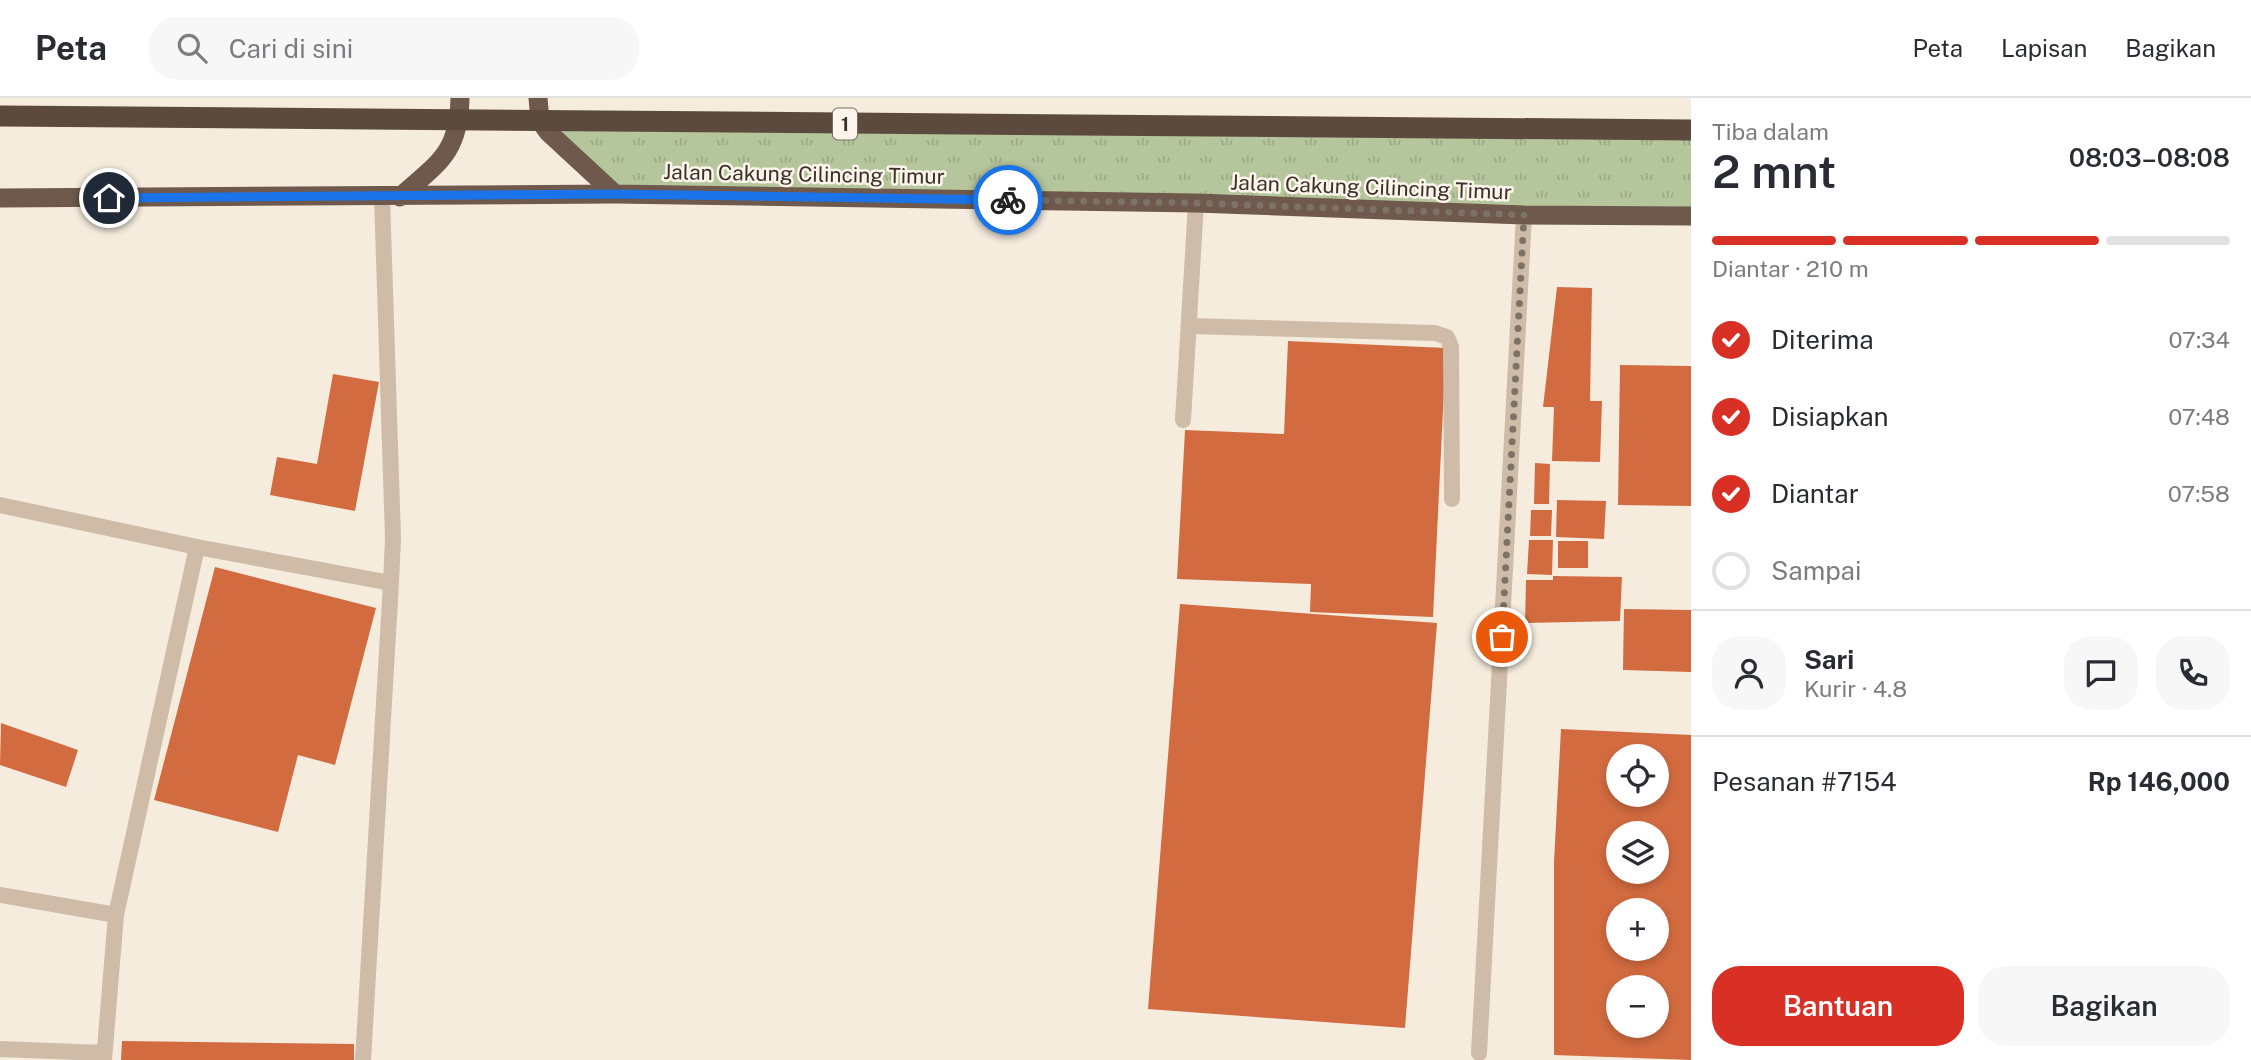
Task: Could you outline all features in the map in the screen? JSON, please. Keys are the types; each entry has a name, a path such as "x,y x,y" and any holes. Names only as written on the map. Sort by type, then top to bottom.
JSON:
{"highway":[{"path":"391,197 452,146 457,133 460,98"},
{"path":"538,98 540,121 548,132 615,194"},
{"name":"1","path":"0,116 1691,130"},
{"name":"Jalan Cakung Cilincing Timur","path":"0,198 615,194 1196,203 1524,215 1691,216"}],"lane":[{"path":"363,1060 394,538 391,197"},
{"path":"1183,420 1196,203"},
{"path":"1479,1053 1524,215"},
{"path":"1189,326 1435,333 1447,337 1451,348 1452,499"},
{"path":"0,505 197,547 391,583"},
{"path":"0,1049 104,1056 116,915 197,547"},
{"path":"0,895 116,915"}],"green space":[{"path":"540,121 1691,130 1691,216 615,194"}],"building":[{"path":"1557,287 1592,288 1590,401 1602,401 1600,462 1552,461 1554,407 1543,407"},
{"path":"1288,341 1446,348 1433,617 1310,612 1311,584 1177,579 1185,430 1284,434"},
{"path":"1620,365 1691,366 1691,506 1618,505"},
{"path":"333,374 379,382 355,511 270,495 277,457 317,464"},
{"path":"1535,463 1550,464 1549,504 1534,504"},
{"path":"1557,500 1606,501 1604,539 1556,537"},
{"path":"1531,510 1552,510 1551,536 1530,536"},
{"path":"1529,540 1553,540 1552,575 1527,574"},
{"path":"1558,541 1588,541 1588,568 1558,568"},
{"path":"215,567 376,608 335,765 298,755 278,832 154,800"},
{"path":"1553,576 1622,577 1620,621 1525,623 1526,580 1553,580"},
{"path":"1180,604 1437,623 1405,1028 1148,1009"},
{"path":"1624,609 1691,610 1691,672 1623,670"},
{"path":"1,723 78,750 66,787 0,765"},
{"path":"1561,729 1691,735 1691,1060 1554,1055 1554,862"},
{"path":"122,1041 354,1044 354,1060 121,1060"}],"way so far":[{"path":"1008,200 1196,203 1524,215 1502,637"}],"route":[{"path":"109,198 615,194 1008,200"}]}
